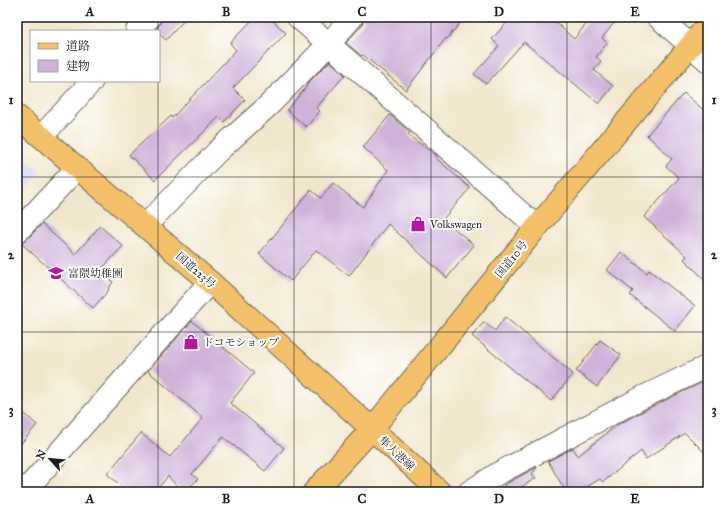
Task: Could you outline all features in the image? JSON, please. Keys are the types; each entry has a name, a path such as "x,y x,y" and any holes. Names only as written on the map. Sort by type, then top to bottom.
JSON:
{"main road":[{"name":"国道10号","path":"314,492 372,429 537,227 708,25"},
{"name":"国道223号","path":"17,116 210,282 372,429"},
{"name":"隼人港線","path":"372,429 440,492"}],"street":[{"path":"138,30 150,17"},
{"path":"298,17 537,227"},
{"path":"145,226 218,151 269,105 329,44 352,17"},
{"path":"658,17 708,61"},
{"path":"42,136 91,82"},
{"path":"17,232 77,168"},
{"path":"24,492 210,282"},
{"path":"469,492 497,474 641,398 708,366"}],"shaded area":[{"path":"17,152 41,172 17,199"}],"building":[{"path":"162,17 187,17 166,40 160,35 160,30 155,30 162,20"},
{"path":"255,17 269,17 286,33 233,88 245,100 224,122 219,117 155,180 129,155 171,116 172,118 236,50 230,43"},
{"path":"364,17 465,17 447,39 446,38 406,90 346,43 362,25"},
{"path":"512,17 550,17 574,39 592,17 619,17 602,38 607,43 596,57 601,61 594,70 613,86 599,104 524,42 486,84 474,74 499,46 492,39"},
{"path":"330,61 345,75 316,108 320,111 306,127 287,110 307,86 306,85"},
{"path":"684,93 708,114 708,283 684,259 687,256 644,217 679,178 666,166 672,159 647,135"},
{"path":"390,115 410,133 408,135 437,156 436,158 470,188 443,219 474,245 447,278 388,224 349,276 316,250 291,281 259,254 311,190 321,198 333,183 363,207 388,170 363,147"},
{"path":"42,224 75,254 100,226 123,246 100,271 113,282 108,289 109,290 93,308 22,244"},
{"path":"621,252 647,273 649,270 695,306 675,331 630,295 633,291 607,270"},
{"path":"505,317 573,374 551,401 472,336 484,322 495,331"},
{"path":"192,321 254,373 230,403 284,448 265,471 223,437 192,474 198,479 185,492 182,492 168,476 155,492 129,492 107,474 141,433 170,457 203,418 148,371"},
{"path":"600,340 621,355 597,387 576,371"},
{"path":"703,382 708,392 708,456 685,433 646,459 641,451 603,482 600,479 578,492 566,492 548,461 573,448 578,456 617,425"},
{"path":"17,407 37,425 17,448"},
{"path":"537,467 532,474 536,478 513,492 508,492 504,485"}],"place":[{"name":"Volkswagen","path":"418,224"},
{"name":"富隈幼稚園","path":"56,273"},
{"name":"ドコモショップ","path":"191,342"}]}
